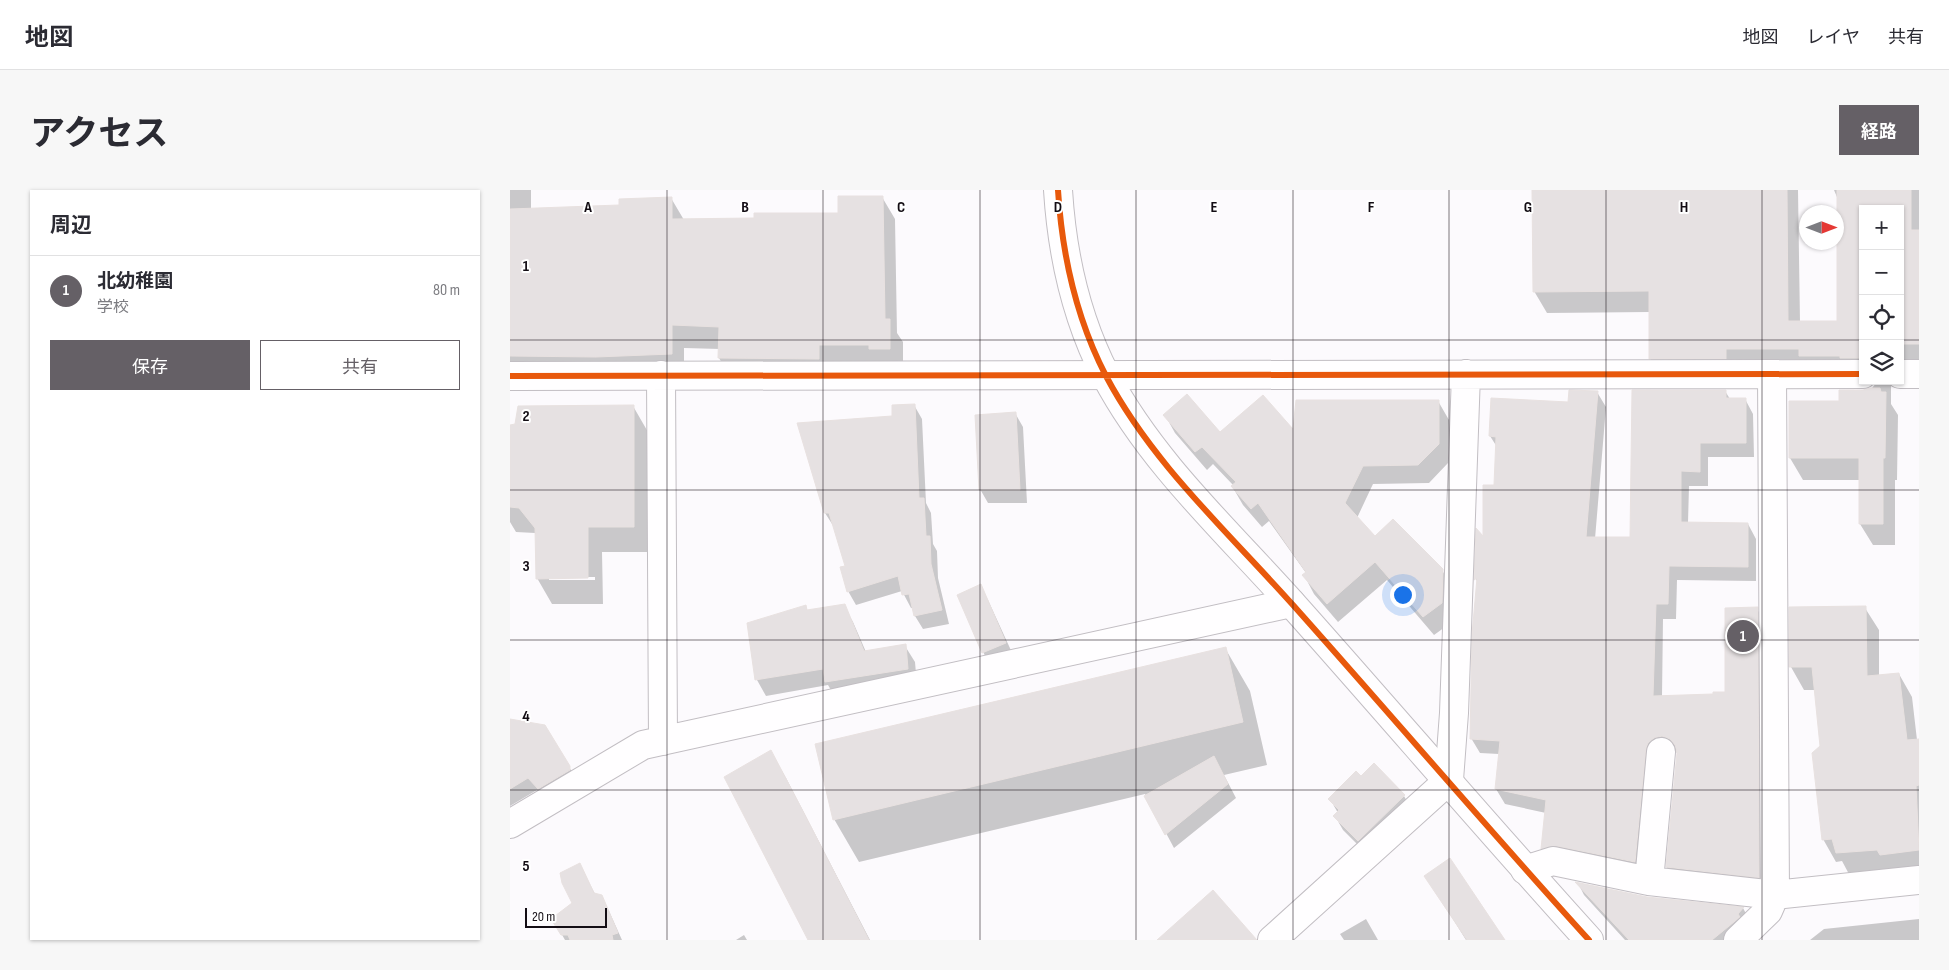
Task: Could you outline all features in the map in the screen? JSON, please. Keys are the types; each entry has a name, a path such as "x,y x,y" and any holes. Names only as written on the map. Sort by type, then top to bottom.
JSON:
{"street":[{"path":"1058,190 1060,220 1071,280 1091,345 1105,374 1137,428 1159,457 1291,603 1525,870 1589,940"},
{"path":"1272,940 1448,780 1454,713 1466,374"},
{"path":"1738,940 1768,911 1775,895 1772,374"},
{"path":"510,376 1859,374"},
{"path":"1904,374 1919,374"},
{"path":"661,375 663,741"},
{"path":"510,824 643,745 1291,603"},
{"path":"1649,881 1661,752"},
{"path":"1525,870 1553,861 1649,881 1775,895 1919,880"}],"building":[{"path":"1532,190 1787,190 1788,321 1837,321 1837,250 1844,250 1844,205 1837,205 1837,190 1911,190 1911,230 1919,230 1919,344 1904,344 1904,205 1859,205 1859,358 1799,356 1799,349 1726,349 1726,359 1649,359 1649,291 1533,292"},
{"path":"838,196 883,196 885,319 890,319 890,349 869,349 869,345 819,345 819,359 718,358 719,327 672,325 672,354 596,357 510,356 510,209 619,205 619,199 672,197 672,219 754,218 754,213 838,213"},
{"path":"1880,388 1881,392 1886,392 1883,524 1859,524 1859,458 1789,458 1789,401 1839,401 1839,390 1863,390"},
{"path":"1569,390 1598,391 1586,537 1630,537 1632,390 1726,390 1726,398 1746,398 1746,443 1700,443 1700,472 1681,471 1681,522 1748,523 1748,567 1669,566 1668,604 1656,604 1653,696 1725,692 1725,608 1758,607 1759,878 1666,867 1677,753 1675,745 1670,739 1662,736 1654,738 1648,743 1646,750 1635,862 1556,846 1541,849 1546,800 1495,789 1500,741 1470,739 1472,635 1477,578 1474,580 1476,528 1483,536 1483,485 1494,485 1496,437 1489,436 1491,398 1568,402"},
{"path":"1187,394 1220,432 1263,395 1293,429 1296,400 1439,400 1439,444 1418,465 1363,466 1345,503 1375,536 1393,519 1443,569 1442,603 1423,617 1375,562 1327,604 1302,575 1306,572 1258,503 1251,509 1231,486 1236,482 1202,447 1195,452 1163,415"},
{"path":"915,404 919,498 924,498 926,536 930,536 931,564 942,610 914,616 909,594 902,595 898,576 847,592 840,567 845,566 829,513 824,513 797,423 892,416 892,405"},
{"path":"634,405 634,527 588,527 588,578 536,579 535,528 519,508 510,507 510,425 515,424 518,406"},
{"path":"1016,412 1020,490 979,490 975,415"},
{"path":"981,584 1006,643 982,653 957,595"},
{"path":"845,604 864,651 906,644 908,669 825,682 823,669 755,680 747,623 806,605 807,610"},
{"path":"1866,606 1867,676 1899,673 1907,740 1919,739 1919,785 1916,786 1919,850 1880,855 1877,850 1836,853 1832,839 1822,840 1812,753 1820,746 1812,667 1789,667 1789,607"},
{"path":"1226,647 1243,722 833,820 815,744"},
{"path":"510,719 545,725 570,766 570,770 538,789 528,778 510,789"},
{"path":"771,750 869,940 808,940 724,777"},
{"path":"1214,756 1228,784 1165,835 1144,796"},
{"path":"1374,763 1405,795 1358,841 1333,816 1339,810 1328,799 1356,771 1361,776"},
{"path":"1450,858 1505,940 1467,940 1424,876"},
{"path":"580,863 594,893 602,895 618,933 612,935 613,940 570,940 568,935 561,935 551,919 572,903 562,883 560,873"},
{"path":"1575,882 1647,897 1744,907 1738,914 1740,917 1712,940 1629,940"},
{"path":"1213,890 1257,940 1157,940 1204,898"}],"cycle path":[{"path":"1058,190 1067,262 1086,331 1106,376 1145,438 1192,495 1293,605 1589,940"},
{"path":"510,376 1859,374"}],"place":[{"name":"北幼稚園","path":"1743,636"}]}
